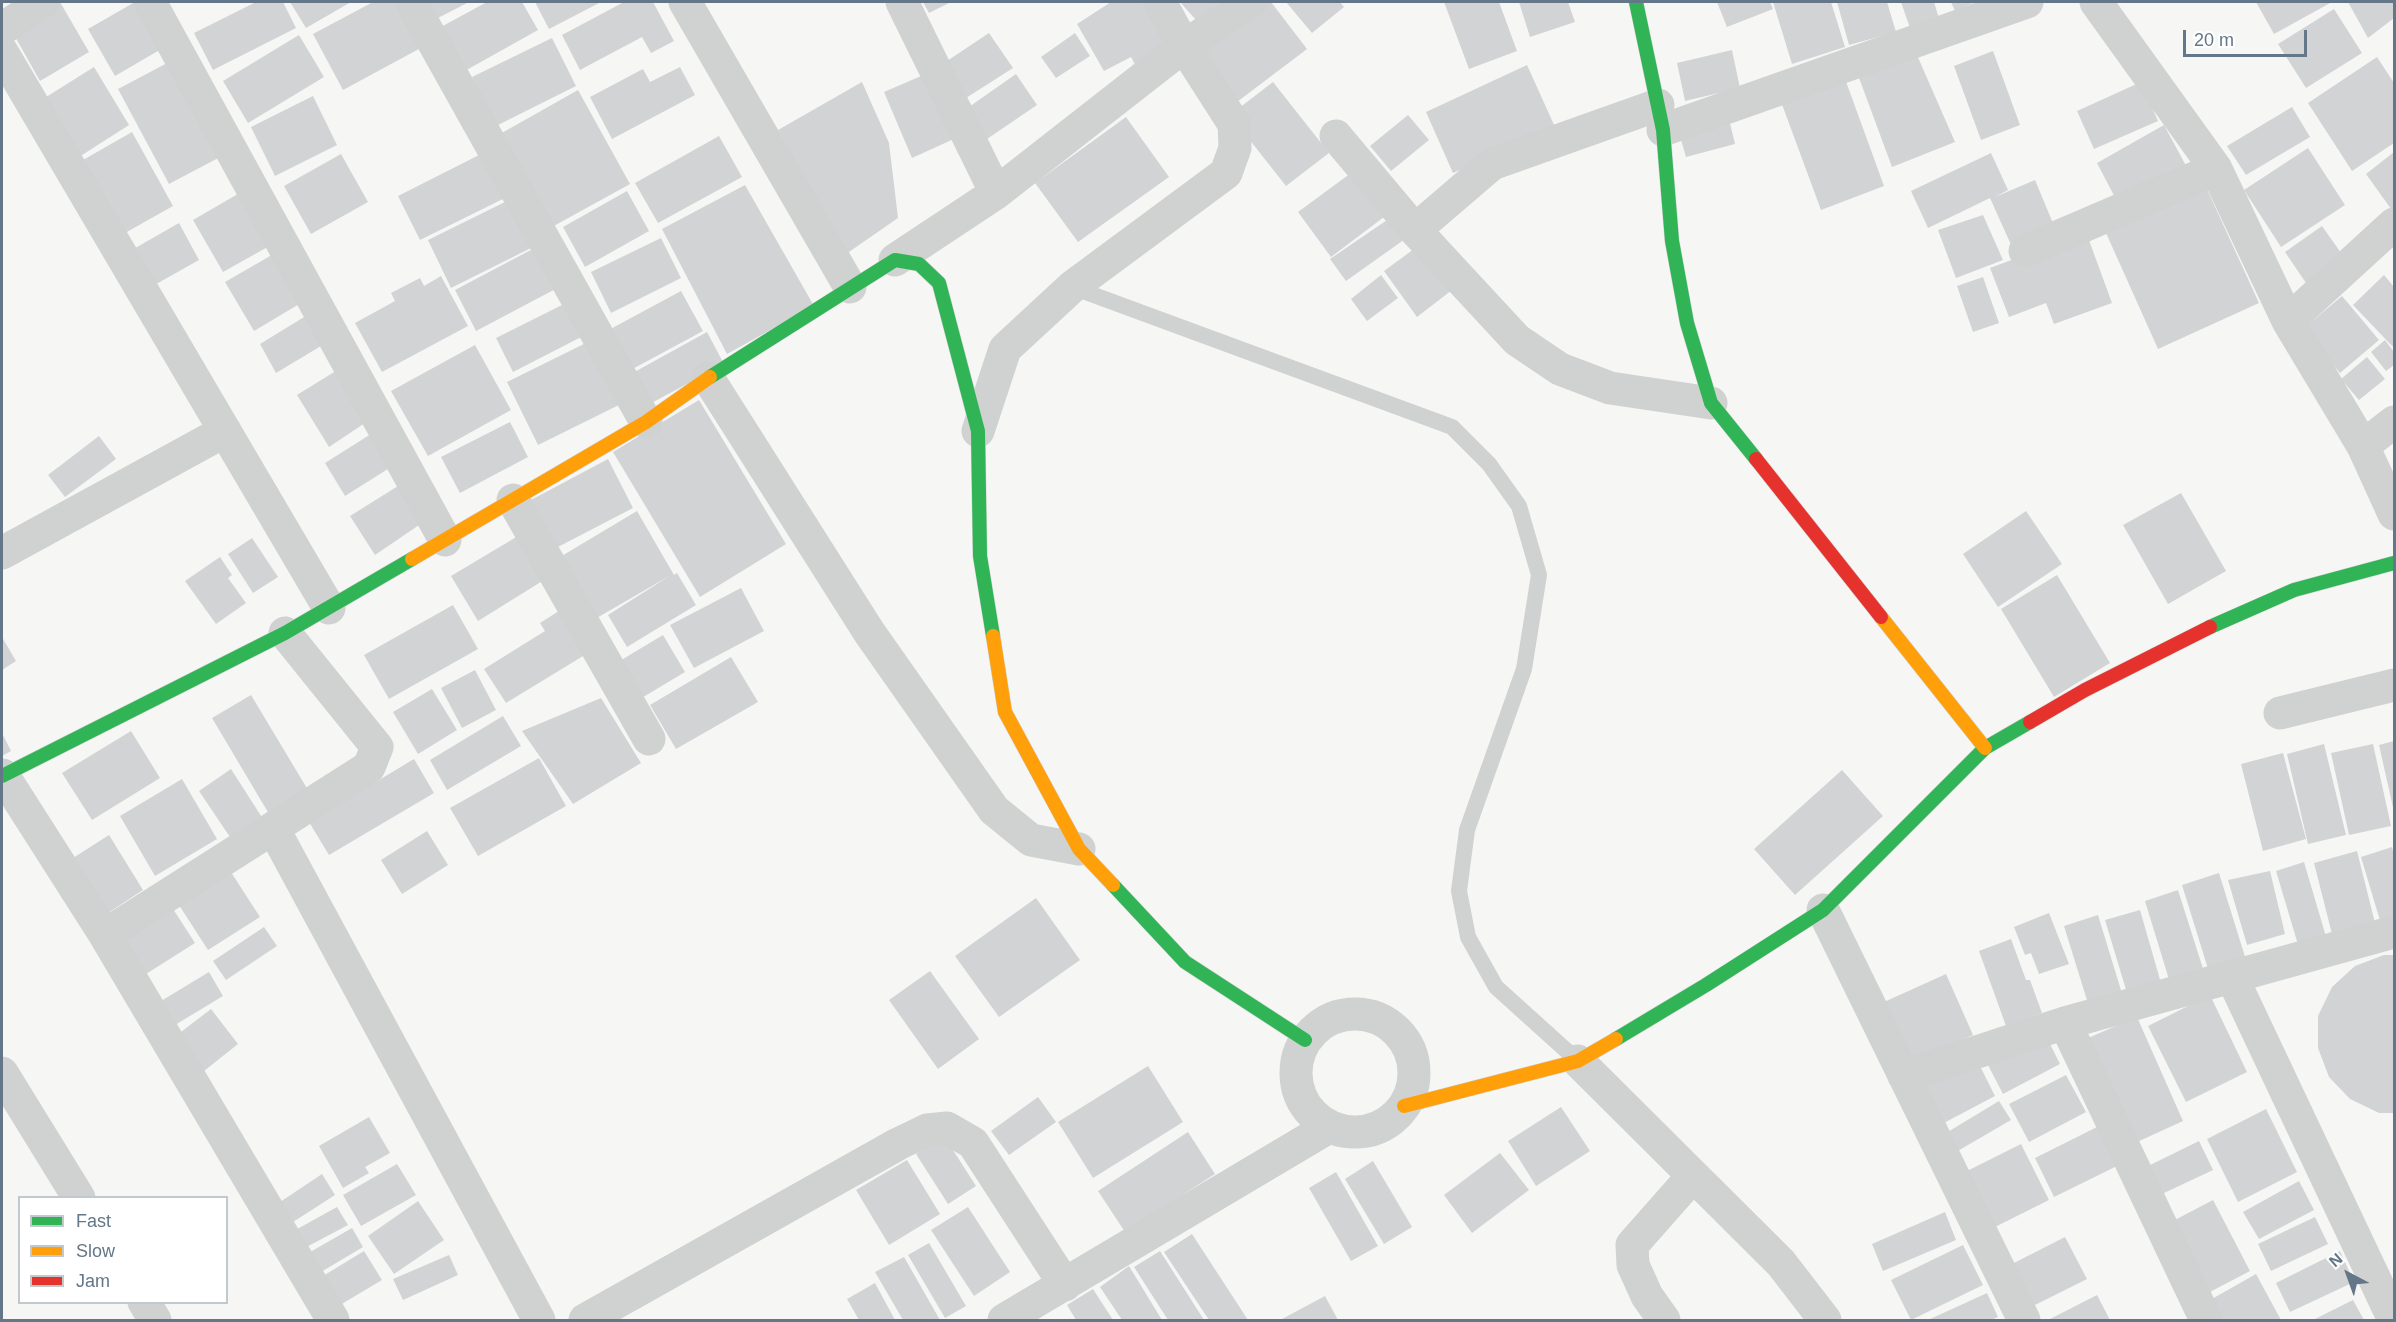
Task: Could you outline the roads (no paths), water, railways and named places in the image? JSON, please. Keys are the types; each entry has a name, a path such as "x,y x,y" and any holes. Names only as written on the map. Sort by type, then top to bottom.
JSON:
{"street":[{"path":"2,29 43,2"},
{"path":"150,2 445,540"},
{"path":"411,2 646,422"},
{"path":"685,2 850,287"},
{"path":"902,2 996,193"},
{"path":"978,431 1005,349 1072,287 1226,173 1235,148 1234,124 1184,46 1160,2"},
{"path":"333,1320 105,935 2,776 285,633 646,422 708,378 996,193 1184,46 1251,2"},
{"path":"1636,2 1660,118 1672,241 1687,323 1711,403 1985,748"},
{"path":"1415,230 1492,164 1660,118 2027,2"},
{"path":"2096,2 2216,169 2288,321 2363,446 2394,514"},
{"path":"2,52 329,608"},
{"path":"1336,136 1415,230 1518,340 1560,369 1610,388 1711,403"},
{"path":"2025,251 2216,169"},
{"path":"2288,321 2394,224"},
{"path":"895,260 919,264 939,283 978,431 980,556 1005,712 1079,849 1185,962 1305,1040"},
{"path":"708,378 869,632 994,810 1031,840 1079,849"},
{"path":"2363,446 2394,422"},
{"path":"2,553 225,431"},
{"path":"513,500 649,739"},
{"path":"1404,1107 1578,1061 1706,985 1823,910 1985,748 2085,690 2193,634 2294,590 2394,563"},
{"path":"105,935 369,767 377,747 285,633"},
{"path":"2280,713 2394,685"},
{"path":"273,828 539,1320"},
{"path":"1823,910 2024,1320"},
{"path":"1904,1076 2065,1023 2394,932"},
{"path":"2232,977 2394,1320"},
{"path":"1353,1013 1372,1016 1389,1024 1407,1044 1415,1071 1412,1090 1404,1107 1391,1120 1375,1130 1357,1133 1338,1131 1329,1127 1308,1110 1298,1093 1295,1075 1298,1057 1305,1040 1318,1026 1335,1017 1353,1013"},
{"path":"2065,1023 2206,1320"},
{"path":"1578,1061 1692,1177 1781,1263 1825,1320"},
{"path":"2,1073 78,1196"},
{"path":"1004,1320 1065,1286 1329,1127"},
{"path":"585,1320 898,1143 927,1130 947,1128 973,1143 1065,1286"},
{"path":"1664,1320 1647,1296 1632,1264 1632,1245 1692,1177"},
{"path":"145,1304 156,1320"}],"lane":[{"path":"1072,287 1452,427 1489,464 1519,506 1539,575 1524,669 1467,830 1459,891 1468,937 1496,987 1578,1061"}]}
